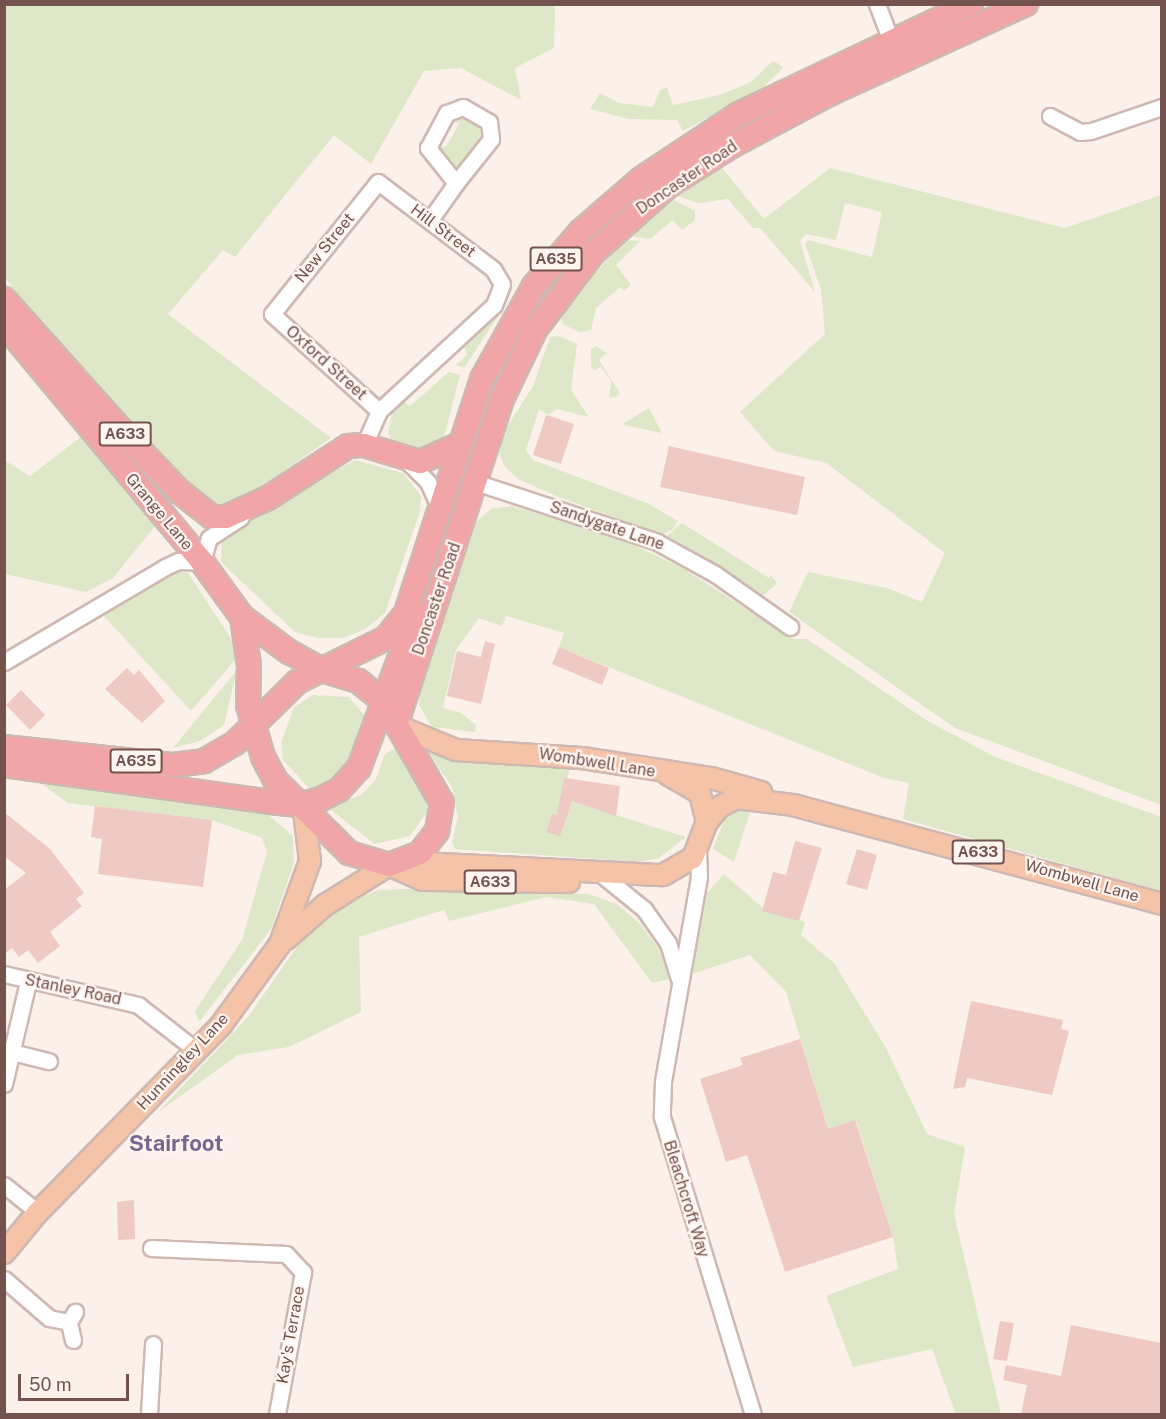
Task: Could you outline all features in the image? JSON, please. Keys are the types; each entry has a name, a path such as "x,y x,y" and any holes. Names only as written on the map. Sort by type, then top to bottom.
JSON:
{"highway":[{"name":"Doncaster Road","path":"399,725 502,399 535,330 574,275 618,227 668,186 733,145 895,52 971,4"},
{"name":"Doncaster Road","path":"322,670 376,645 397,628 429,540 482,379 518,311 561,252 600,213 667,160 739,114 895,52 1026,4"},
{"name":"A633","path":"4,299 129,440 205,514 226,517 268,498 348,446 364,445"},
{"name":"Grange Lane","path":"4,324 201,562 242,617 249,665 248,705 256,724"},
{"path":"364,445 408,462 432,459 460,444"},
{"path":"429,540 460,485 475,482"},
{"path":"300,808 319,800 351,780 447,531 466,513"},
{"name":"A633","path":"242,617 322,670"},
{"path":"256,724 263,757 300,808 349,853 395,863 430,844 442,809 439,793 399,725 383,702 358,681 322,670"},
{"name":"A635","path":"4,747 189,765 223,753 256,724 287,690 322,670"},
{"name":"A635","path":"4,765 300,808"}],"main road":[{"name":"Wombwell Lane","path":"399,725 456,750 571,756 667,774 720,780 793,805 1161,904"},
{"name":"A633","path":"667,774 700,793 707,822"},
{"name":"Wombwell Lane","path":"736,798 793,805"},
{"name":"Bleachcroft Way","path":"698,851 707,822 719,807 736,798"},
{"name":"Hunningley Lane","path":"280,944 310,861 300,808"},
{"name":"A633","path":"395,863 598,875 663,875 681,868 698,851"},
{"name":"Hunningley Lane","path":"4,1252 38,1212 197,1051 280,944 325,905 395,863"}],"street":[{"path":"877,4 895,52"},
{"path":"430,220 491,139 489,122 463,107 447,113 428,148 456,183"},
{"path":"1050,116 1080,132 1091,131 1161,107"},
{"name":"Hill Street","path":"378,182 493,269 502,284 494,305 379,411"},
{"name":"New Street","path":"272,314 378,182"},
{"name":"Oxford Street","path":"272,314 379,411"},
{"path":"364,445 379,411"},
{"path":"408,462 428,482 439,507"},
{"name":"Sandygate Lane","path":"475,482 657,542 715,574 790,627"},
{"path":"4,662 165,567 178,561 201,562 209,538 268,498"},
{"name":"Bleachcroft Way","path":"698,851 699,877 688,952 680,978 662,1117 753,1414"},
{"name":"Bleachcroft Way","path":"598,875 644,909 668,943 680,978"},
{"name":"Stanley Road","path":"4,974 28,982 138,1005 197,1051"},
{"path":"4,1084 28,982"},
{"path":"12,1052 49,1061"},
{"path":"4,1185 38,1212"},
{"name":"Kay's Terrace","path":"151,1248 286,1254 303,1272 277,1414"},
{"path":"4,1279 49,1318 72,1317 73,1340"},
{"path":"149,1414 153,1344"}],"green space":[{"path":"5,5 555,5 554,48 515,68 521,100 461,68 424,71 371,164 334,135 235,257 223,250 168,314 331,438 252,493 218,505 191,490 76,367 5,278"},
{"path":"773,61 784,67 765,86 683,131 677,120 629,119 590,109 600,93 619,103 653,107 660,90 667,87 673,105 720,95 751,82"},
{"path":"462,114 484,128 485,135 461,165 454,168 436,149 447,146 459,123 448,121"},
{"path":"721,167 764,219 830,168 1065,228 1161,195 1161,805 955,728 789,612 808,572 887,588 922,602 945,553 826,463 774,451 740,412 825,334 821,289 805,244 808,240 872,257 882,212 845,203 836,240 806,234 800,241 815,292 760,228 753,228 728,199 698,203 677,196"},
{"path":"672,199 695,211 695,220 682,230 673,220 650,239 634,237 631,232"},
{"path":"624,240 640,241 616,265 631,285 624,291 620,287 596,308 591,330 580,332 564,325 560,316 565,308"},
{"path":"495,314 497,318 464,368 456,365 467,355 463,342"},
{"path":"519,323 527,328 470,468 457,472 479,404"},
{"path":"559,336 577,344 571,390 589,417 557,409 548,415 539,409 526,450 533,460 647,503 678,521 673,529 662,535 556,496 518,479 505,467 499,453 503,433 533,386 550,337"},
{"path":"596,346 607,353 599,360 620,393 616,397 609,398 611,381 601,367 594,370 591,366 591,349"},
{"path":"449,372 460,375 443,441 421,452 393,442 388,433 392,414 404,402 410,406"},
{"path":"649,408 662,433 624,425 624,423"},
{"path":"86,433 156,525 113,578 86,592 5,574 4,460 30,476"},
{"path":"355,460 403,473 421,496 420,511 385,613 365,629 343,638 317,638 295,632 221,562 222,537"},
{"path":"512,506 619,538 684,569 793,639 807,639 926,720 995,757 1161,817 1161,891 903,819 909,783 884,778 559,647 564,633 506,616 502,626 479,618 456,650 443,708 461,713 476,725 475,732 432,727 419,705 420,688 476,522 491,509"},
{"path":"682,523 769,578 771,575 777,583 763,596 666,537"},
{"path":"179,571 188,573 234,643 236,659 191,711 103,615"},
{"path":"237,670 224,725 200,741 173,748"},
{"path":"313,695 349,697 370,722 355,755 336,780 313,792 283,760 281,743 294,707"},
{"path":"396,748 426,791 427,812 410,836 375,844 327,807 361,795 375,781 385,754"},
{"path":"426,749 465,761 571,765 557,815 552,814 546,832 571,801 686,837 659,858 638,862 455,849 452,842 458,817 452,787"},
{"path":"39,782 265,812 293,836 294,863 271,929 199,1022 195,1011 242,940 267,852 262,838 212,820 68,803"},
{"path":"738,806 751,809 734,862 713,849 727,813"},
{"path":"724,874 765,910 805,922 801,935 834,963 886,1048 927,1134 965,1147 954,1214 1001,1414 956,1414 932,1349 853,1367 826,1296 898,1269 893,1237 856,1121 828,1129 786,992 750,955 692,974 707,893"},
{"path":"379,890 589,894 617,904 640,924 663,954 670,979 652,983 594,904 546,897 449,921 444,910 359,937 361,1012 289,1047 238,1055 157,1113 248,1017 308,931 341,905"}],"building":[{"path":"546,415 574,424 561,464 533,455"},
{"path":"669,446 805,477 797,515 660,487"},
{"path":"485,641 495,644 481,704 447,696 457,651 481,657"},
{"path":"559,647 609,668 602,685 552,664"},
{"path":"127,668 134,675 139,670 165,701 142,723 105,689"},
{"path":"21,690 45,715 30,730 6,705"},
{"path":"564,778 620,786 616,816 572,801 560,836 546,832 552,814 557,815"},
{"path":"95,806 212,820 203,887 98,874 102,839 91,837"},
{"path":"4,812 50,849 84,893 76,899 82,906 50,932 60,946 38,963 28,950 19,957 12,948 4,954 4,890 26,873 4,856"},
{"path":"795,841 822,848 799,921 762,911 773,872 786,875"},
{"path":"857,849 877,855 867,890 846,884"},
{"path":"971,1001 1063,1020 1061,1029 1069,1031 1052,1095 967,1078 965,1087 953,1089"},
{"path":"800,1039 828,1129 855,1120 893,1237 785,1272 747,1155 726,1162 700,1079 743,1065 740,1058"},
{"path":"134,1200 135,1239 118,1240 117,1202"},
{"path":"1000,1321 1014,1323 1007,1361 993,1359"},
{"path":"1071,1325 1161,1343 1161,1414 1021,1414 1027,1385 1003,1380 1006,1365 1061,1376"}],"district":[{"name":"Stairfoot","path":"176,1144"}]}
